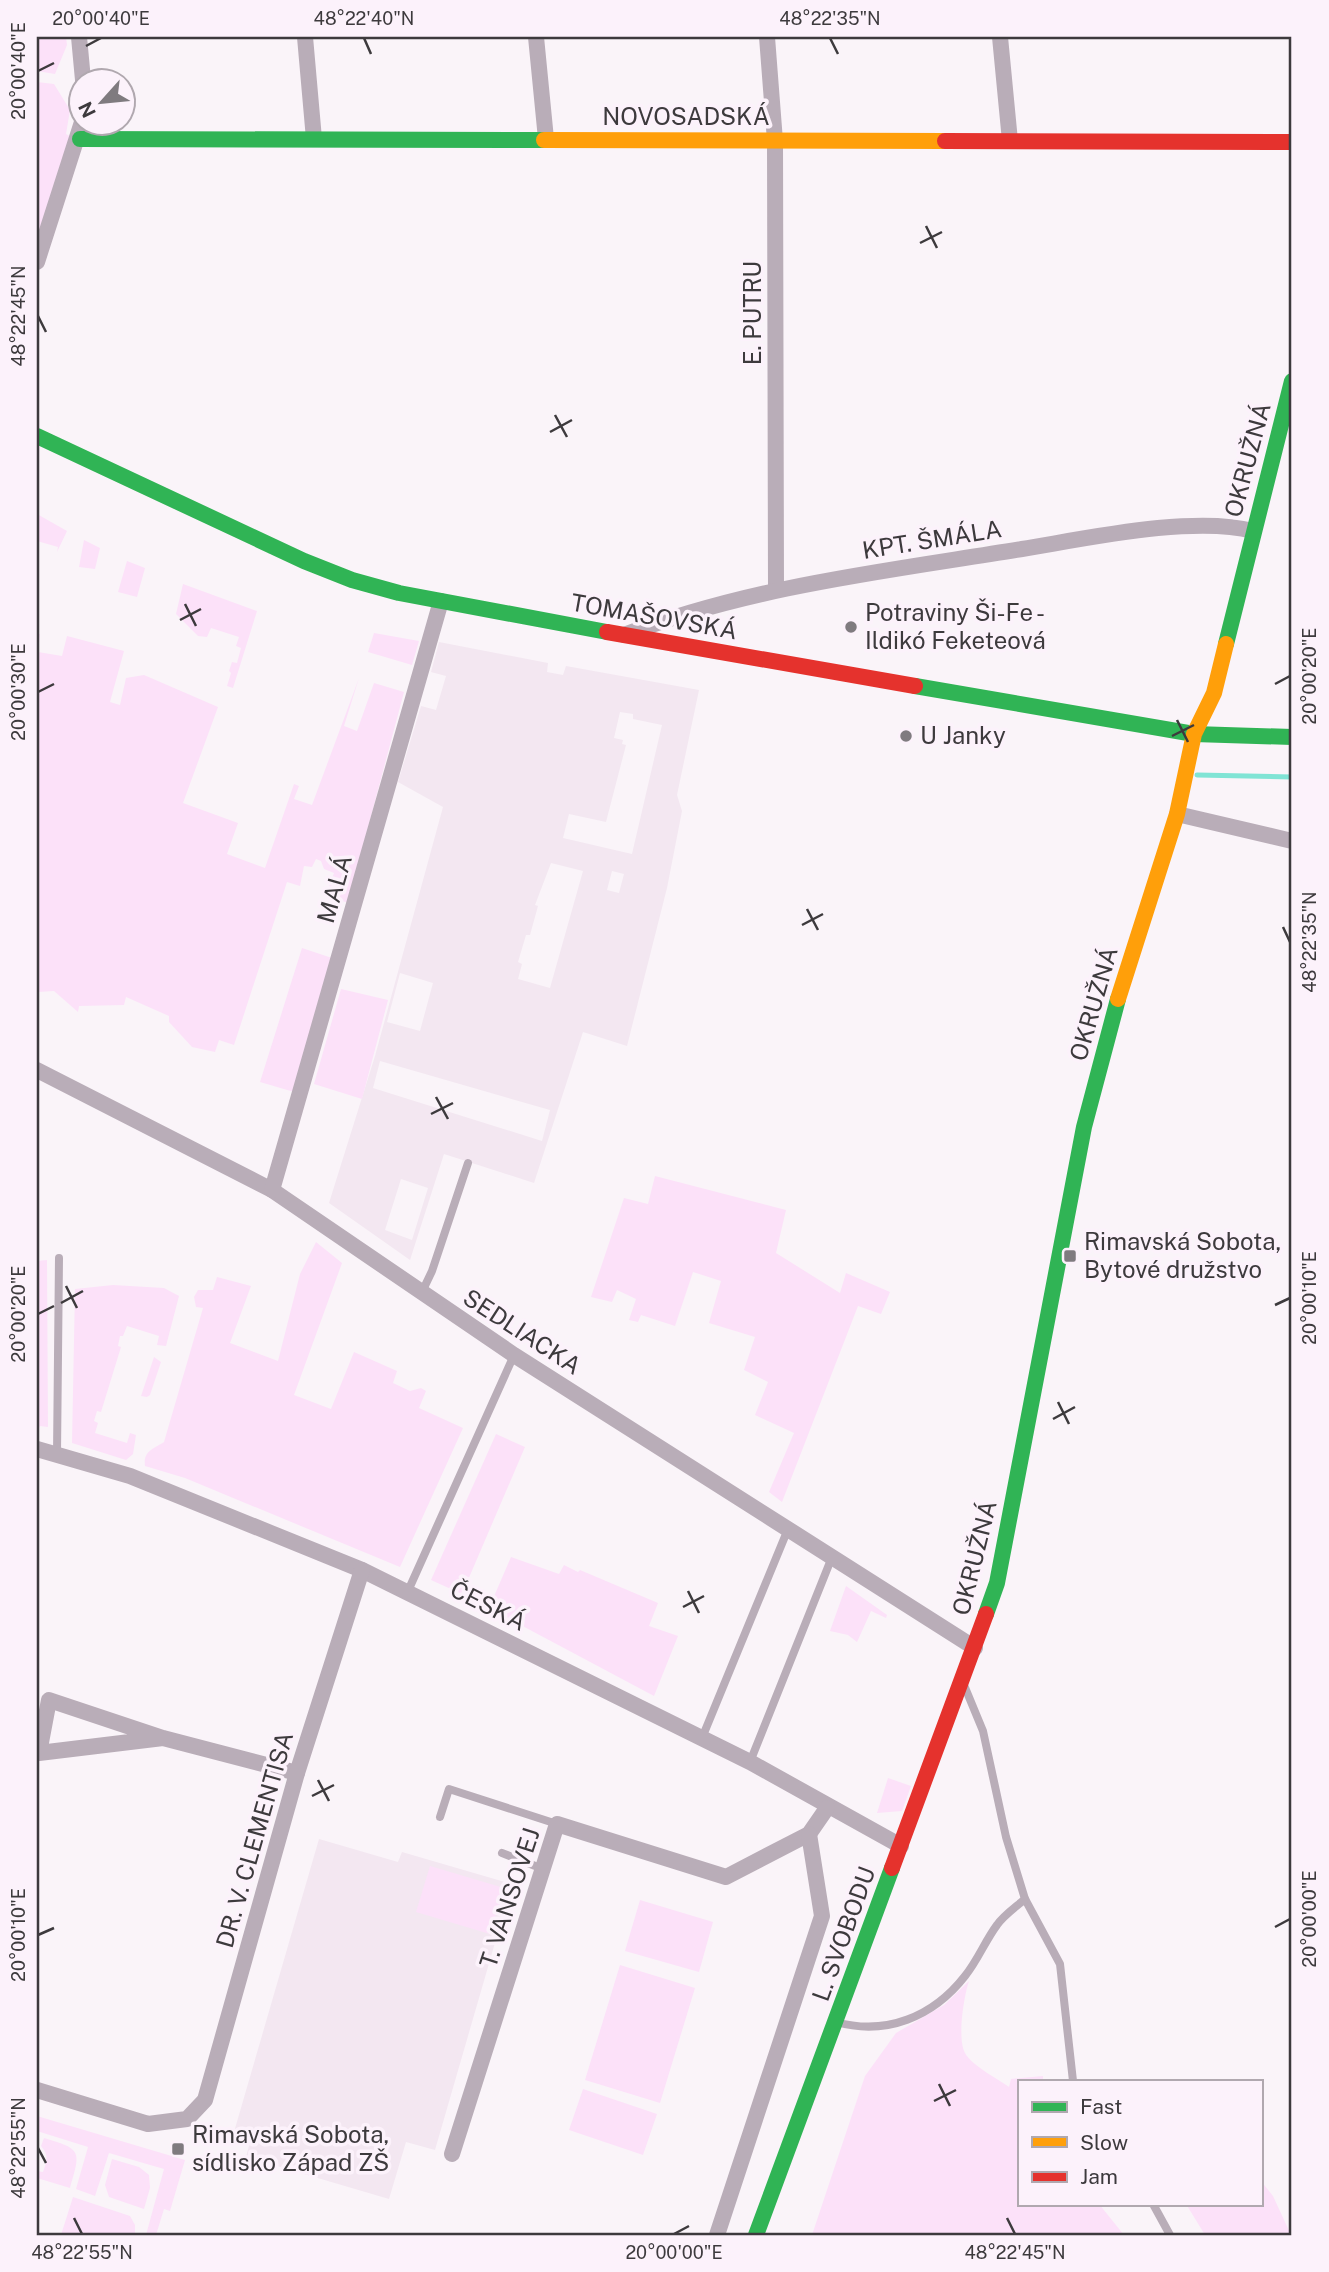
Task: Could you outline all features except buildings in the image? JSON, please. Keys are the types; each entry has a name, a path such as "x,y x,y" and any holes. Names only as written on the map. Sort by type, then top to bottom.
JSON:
{"street":[{"path":"79,37 82,66"},
{"path":"305,37 314,139"},
{"path":"536,37 546,139"},
{"name":"E. PUTRU","path":"767,37 775,141 776,589"},
{"path":"1000,37 1010,141"},
{"path":"37,262 80,136"},
{"name":"NOVOSADSKÁ","path":"79,139 1292,142"},
{"name":"OKRUŽNÁ","path":"975,1647 997,1583 1084,1127 1129,959 1177,814 1194,734 1214,693 1292,381"},
{"name":"TOMAŠOVSKÁ","path":"37,436 304,561 352,580 441,601 624,635 1194,734 1292,737"},
{"name":"KPT. ŠMÁLA","path":"624,635 680,614 776,589 1097,537 1221,525 1253,531"},
{"name":"MALÁ","path":"272,1190 441,601"},
{"path":"1177,814 1292,841"},
{"name":"SEDLIACKA","path":"37,1070 272,1190 514,1355 975,1647"},
{"name":"ČESKÁ","path":"37,1449 130,1476 408,1591 750,1762 827,1808 901,1846"},
{"name":"DR. V. CLEMENTISA","path":"37,2090 148,2124 187,2119 205,2100 297,1773 362,1570"},
{"name":"L. SVOBODU","path":"756,2235 975,1647"},
{"path":"163,1738 39,1753 49,1700 163,1738 297,1773"},
{"name":"T. VANSOVEJ","path":"452,2154 557,1824 726,1877 809,1835 827,1808"},
{"name":"L. SVOBODU","path":"717,2235 822,1916 809,1835"}],"lane":[{"path":"422,1292 432,1271 468,1163"},
{"path":"57,1454 58,1258"},
{"path":"408,1591 514,1355"},
{"path":"702,1738 788,1529"},
{"path":"750,1762 832,1557"},
{"path":"963,1682 983,1731 1006,1837 1025,1899 1060,1964 1073,2080"},
{"path":"440,1817 449,1789 557,1824"},
{"path":"502,1853 543,1869"},
{"path":"836,2022 859,2028 898,2025 926,2010 965,1976 998,1923 1025,1899"},
{"path":"1154,2206 1170,2235"}],"shaded area":[{"path":"37,37 66,37 67,45 55,74 37,71"},
{"path":"37,82 54,84 66,104 66,136 73,138 37,237"},
{"path":"37,514 67,531 57,552 58,547 37,541"},
{"path":"84,540 100,548 95,569 79,567"},
{"path":"127,561 145,568 137,597 118,592"},
{"path":"183,584 257,611 233,688 227,686 232,662 237,663 241,648 236,646 239,637 211,628 207,637 198,636 176,614"},
{"path":"374,633 419,641 412,665 368,652"},
{"path":"37,634 40,634 38,652 62,656 67,636 124,651 110,702 120,705 126,678 144,675 218,707 183,803 238,823 227,854 265,868 294,784 299,786 294,799 312,805 359,678 344,726 357,731 374,683 404,692 348,903 326,895 334,873 324,869 321,861 316,859 312,867 304,866 300,886 287,882 234,1045 219,1040 215,1052 192,1047 169,1022 169,1016 126,997 124,1005 79,1006 78,1012 54,991 38,992 37,1054"},
{"path":"439,642 548,663 547,672 563,675 566,666 699,690 677,795 682,811 667,888 627,1046 583,1032 534,1183 444,1154 410,1260 329,1203 375,1056 443,807 398,782 421,706 436,710 446,676 431,672","holes":["620,712 633,714 633,719 662,725 632,854 563,838 569,814 606,822 626,745 622,744 623,740 614,738","551,863 583,871 550,988 518,979 522,964 518,962 526,935 530,935 538,906 535,905","612,871 624,874 619,893 607,890","400,973 433,983 420,1031 387,1022","380,1061 550,1110 542,1141 373,1088","401,1179 428,1188 412,1240 385,1230"]},
{"path":"302,948 332,958 294,1092 260,1082"},
{"path":"341,989 388,1000 362,1099 314,1084"},
{"path":"655,1176 786,1210 776,1253 840,1293 846,1273 890,1292 881,1314 858,1306 782,1502 769,1492 794,1433 755,1415 768,1382 744,1370 755,1337 709,1323 721,1281 693,1272 675,1326 641,1315 638,1322 629,1320 636,1299 617,1290 612,1302 591,1297 624,1198 648,1204"},
{"path":"316,1242 342,1263 294,1395 331,1409 354,1352 397,1371 393,1383 410,1391 421,1388 426,1391 419,1408 463,1428 400,1567 185,1478 145,1466 147,1454 164,1442 203,1308 196,1307 194,1297 198,1290 213,1290 217,1277 251,1286 230,1343 278,1361 300,1274"},
{"path":"47,1260 48,1427 40,1426 37,1431 37,1261"},
{"path":"113,1285 164,1288 179,1296 166,1346 157,1345 159,1336 127,1326 123,1336 120,1336 118,1346 121,1347 101,1412 97,1411 94,1421 98,1423 95,1433 127,1443 130,1433 136,1435 133,1454 126,1460 72,1443 75,1289"},
{"path":"154,1357 161,1362 150,1395 141,1396"},
{"path":"496,1434 525,1447 462,1594 431,1580"},
{"path":"511,1557 559,1574 564,1565 578,1572 580,1570 658,1603 649,1626 678,1636 654,1696 489,1608"},
{"path":"846,1586 887,1615 886,1618 871,1611 857,1642 848,1635 830,1631"},
{"path":"888,1778 911,1786 902,1811 877,1813"},
{"path":"319,1839 398,1862 402,1852 512,1884 435,2150 406,2142 389,2199 246,2157 251,2138 234,2132"},
{"path":"430,1866 504,1888 490,1934 416,1912"},
{"path":"640,1900 713,1922 699,1972 625,1951"},
{"path":"620,1965 695,1988 660,2103 585,2080"},
{"path":"969,1981 961,2028 963,2046 968,2058 1009,2087 1011,2079 1043,2076 1043,2080 1018,2080 1018,2206 1101,2206 1124,2235 812,2235 865,2076 896,2033 944,2005"},
{"path":"583,2089 657,2114 643,2155 569,2130"},
{"path":"37,2116 185,2160 170,2211 164,2209 156,2235 146,2235 164,2169 109,2153 95,2196 76,2189 88,2147 37,2131"},
{"path":"44,2138 66,2145 75,2153 76,2166 70,2188 37,2178 37,2171 43,2172 46,2161 41,2146"},
{"path":"112,2159 139,2167 149,2175 150,2188 144,2209 109,2197 105,2185"},
{"path":"1262,2182 1273,2196 1291,2235 1205,2235 1187,2206 1262,2206"},
{"path":"73,2197 130,2216 135,2225 135,2235 61,2235"}],"waterway":[{"path":"1197,775 1292,777"}],"traffic: fast":[{"path":"80,139 544,140"},
{"path":"1226,644 1292,381"},
{"path":"37,436 304,561 352,580 399,593 607,632"},
{"path":"915,686 1194,734 1292,737"},
{"path":"986,1614 997,1583 1084,1127 1118,999"},
{"path":"756,2235 892,1868"}],"traffic: slow":[{"path":"544,140 945,141"},
{"path":"1118,999 1177,814 1194,734 1214,693 1226,644"}],"traffic: jam":[{"path":"945,141 1292,142"},
{"path":"607,632 915,686"},
{"path":"892,1868 986,1614"}],"place":[{"name":"Potraviny Ši-Fe - Ildikó Feketeová","path":"851,627"},
{"name":"U Janky","path":"906,736"},
{"name":"Rimavská Sobota, Bytové družstvo","path":"1070,1256"},
{"name":"Rimavská Sobota, sídlisko Západ ZŠ","path":"178,2149"}]}
